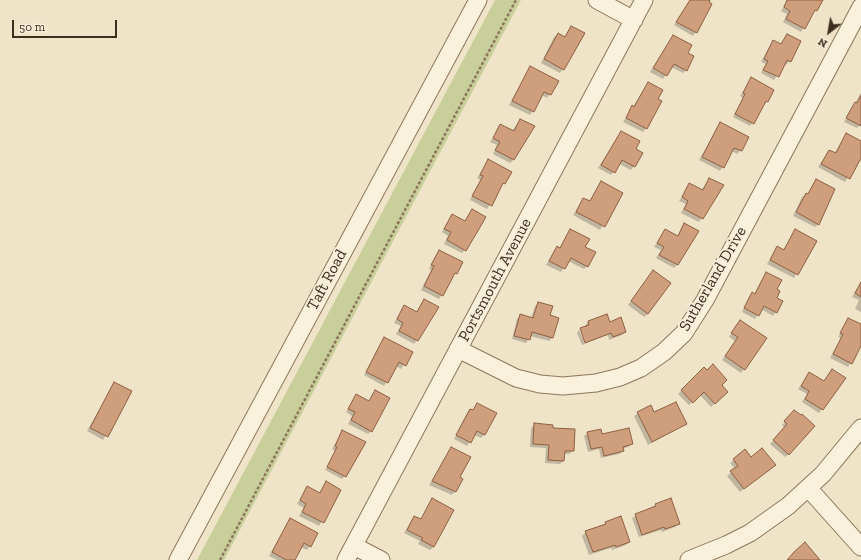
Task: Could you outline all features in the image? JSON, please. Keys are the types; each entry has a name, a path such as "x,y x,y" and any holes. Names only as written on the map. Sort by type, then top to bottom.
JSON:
{"street":[{"name":"Taft Road","path":"178,560 478,0"},
{"path":"597,0 634,20"},
{"name":"Portsmouth Avenue","path":"350,553 644,0"},
{"name":"Sutherland Drive","path":"458,349 516,378 540,384 563,386 596,383 620,377 641,368 664,352 684,333 705,300 861,7"},
{"path":"689,560 726,545 750,533 770,520 809,489 861,428"},
{"path":"809,489 861,547"},
{"path":"350,553 381,560"}],"path":[{"path":"220,560 516,0"}],"green space":[{"path":"495,0 521,0 224,560 197,560"}],"building":[{"path":"690,0 710,0 709,2 712,4 697,33 676,22"},
{"path":"787,0 823,0 817,11 815,10 805,29 786,19 790,11 784,7"},
{"path":"571,26 585,33 564,70 544,59 558,33 565,37"},
{"path":"787,34 801,41 791,62 787,60 779,77 763,70 768,61 764,59 773,40 781,44"},
{"path":"673,35 692,45 688,53 694,56 687,71 674,64 667,76 653,68"},
{"path":"530,66 559,81 551,95 544,92 534,112 512,101"},
{"path":"751,77 774,90 768,102 766,101 754,124 735,114 745,94 743,93"},
{"path":"648,82 663,90 658,99 662,101 647,129 626,118 632,105 634,107"},
{"path":"861,95 861,126 846,118 855,102 857,103"},
{"path":"520,119 535,126 514,160 495,150 500,142 493,138 500,124 514,131"},
{"path":"720,122 749,137 742,151 734,148 724,168 702,157"},
{"path":"621,131 640,141 636,149 643,153 635,167 622,160 615,173 601,165"},
{"path":"846,133 861,141 861,158 850,179 821,164 829,150 836,153"},
{"path":"488,159 512,172 505,184 503,183 492,206 472,196 483,176 480,175"},
{"path":"709,178 724,185 703,219 684,209 688,201 682,197 689,183 703,190"},
{"path":"816,179 835,189 819,225 796,212 806,193 808,194"},
{"path":"601,181 623,193 605,227 576,212 583,198 590,201"},
{"path":"472,209 486,217 466,251 447,240 451,232 444,229 452,214 465,221"},
{"path":"684,223 699,231 678,265 659,255 664,247 657,243 665,229 678,236"},
{"path":"570,229 590,239 585,247 596,252 588,267 571,258 565,269 549,261 557,246 560,248"},
{"path":"795,229 817,241 798,275 770,260 777,246 784,250"},
{"path":"439,250 463,262 457,274 455,273 443,296 424,286 434,266 431,265"},
{"path":"653,270 671,283 648,314 631,301"},
{"path":"766,272 782,280 777,289 780,291 777,298 783,301 777,313 764,306 759,316 744,308 752,292 755,294"},
{"path":"861,282 861,297 855,293"},
{"path":"424,299 439,307 418,341 399,331 403,323 397,319 404,305 417,312"},
{"path":"538,302 553,306 550,315 559,318 553,338 532,332 530,340 514,336 520,314 533,318"},
{"path":"607,314 610,322 621,317 626,332 613,337 611,333 585,343 580,328 589,325 588,321"},
{"path":"848,318 861,324 861,346 852,364 833,354 843,334 840,333"},
{"path":"740,320 767,338 745,370 725,356 738,337 731,333"},
{"path":"384,337 413,352 406,366 399,362 388,383 366,372"},
{"path":"713,364 727,380 722,385 728,392 715,404 704,392 693,403 681,390 704,367 707,370"},
{"path":"832,369 846,378 823,410 805,399 809,391 801,386 809,372 824,381"},
{"path":"114,382 132,391 108,437 90,428"},
{"path":"375,390 390,398 372,432 351,420 355,412 348,409 356,394 369,401"},
{"path":"676,402 687,424 652,442 637,412 651,405 654,412"},
{"path":"477,403 497,413 485,435 477,431 471,443 456,435 470,409 473,410"},
{"path":"794,410 801,415 802,414 815,426 789,455 773,440 787,424 784,421"},
{"path":"534,423 553,425 553,428 575,429 574,451 565,451 564,461 548,460 549,445 533,444"},
{"path":"629,428 633,444 623,447 624,451 604,456 602,447 591,449 587,432 601,429 602,434"},
{"path":"342,430 366,442 346,477 327,467 337,447 335,446"},
{"path":"451,447 471,457 460,477 463,479 456,492 432,481"},
{"path":"762,448 776,465 744,489 730,471 738,466 733,459 745,449 751,457"},
{"path":"326,481 341,490 324,523 302,512 306,504 300,500 307,486 320,493"},
{"path":"432,498 454,510 434,547 421,540 423,538 407,530 414,516 421,519"},
{"path":"671,498 680,524 665,529 664,527 642,535 635,514 656,506 655,504"},
{"path":"621,516 630,542 593,552 585,531 606,524 605,522"},
{"path":"290,518 318,533 311,547 304,543 295,560 286,560 272,552"},
{"path":"805,542 820,560 787,560 794,552"}]}
